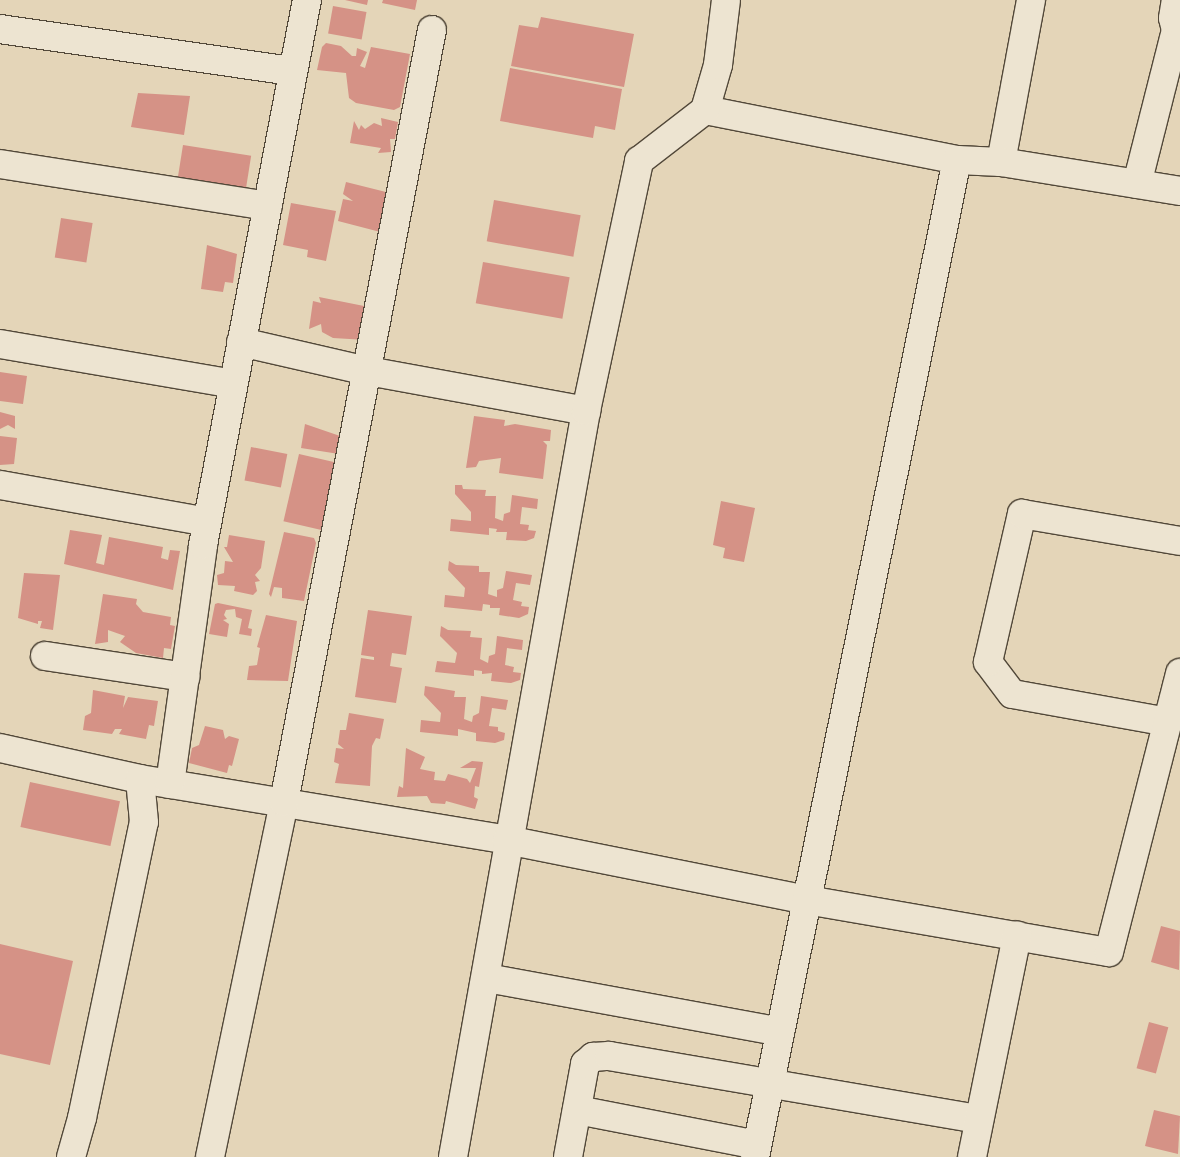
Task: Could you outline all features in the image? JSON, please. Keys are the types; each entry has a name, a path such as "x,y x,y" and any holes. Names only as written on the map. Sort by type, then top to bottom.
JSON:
{"street":[{"path":"170,784 207,522 307,0"},
{"path":"453,1157 487,978 507,840 586,411 640,161 705,110 718,65 726,0"},
{"path":"1001,162 1031,0"},
{"path":"1137,184 1178,30 1173,18 1176,0"},
{"path":"0,29 293,71"},
{"path":"210,1157 284,802 432,30"},
{"path":"705,110 957,160 1001,162 1180,191"},
{"path":"577,1110 756,1151 957,160"},
{"path":"0,164 268,206"},
{"path":"241,342 368,371 586,411"},
{"path":"0,344 233,384"},
{"path":"0,485 207,522"},
{"path":"1168,722 1012,694 988,662 1022,514 1180,541"},
{"path":"45,656 185,677"},
{"path":"0,748 140,779 507,840 807,900 1109,952 1180,673"},
{"path":"71,1157 82,1118 144,822 140,779"},
{"path":"972,1157 1017,936"},
{"path":"487,978 780,1032"},
{"path":"568,1157 585,1064 593,1056 609,1056 770,1082 979,1119"}],"building":[{"path":"345,0 368,0 367,5"},
{"path":"383,0 417,0 415,10 382,3"},
{"path":"333,6 366,12 362,39 328,34"},
{"path":"541,17 634,34 624,87 511,66 519,25 538,28"},
{"path":"326,43 341,46 352,56 356,56 357,48 367,52 360,66 365,68 371,47 410,54 400,107 394,110 356,103 349,98 346,73 317,70 322,47"},
{"path":"510,68 622,89 615,130 595,126 593,138 500,121"},
{"path":"138,93 190,96 184,135 131,127"},
{"path":"381,118 398,122 395,139 390,139 391,152 378,153 381,148 350,143 354,121 359,130 361,125 365,129 374,123 382,126"},
{"path":"183,145 251,156 245,195 177,185"},
{"path":"346,182 398,195 388,234 338,221 343,199 353,201 343,194"},
{"path":"494,200 581,215 573,257 487,241"},
{"path":"291,203 336,211 326,261 307,257 308,250 283,245"},
{"path":"61,218 93,223 86,263 55,258"},
{"path":"207,245 237,254 233,283 225,282 223,292 201,289"},
{"path":"483,262 570,277 562,319 476,303"},
{"path":"319,297 374,308 366,340 333,338 322,332 321,324 309,329 313,301 321,303"},
{"path":"0,372 27,376 23,404 0,401"},
{"path":"0,412 15,416 15,429 8,425 0,429"},
{"path":"474,416 505,420 504,426 515,424 551,430 550,441 543,441 547,445 543,479 499,473 501,458 479,461 476,467 466,468"},
{"path":"305,424 343,437 339,454 301,448"},
{"path":"0,436 17,438 14,464 0,465"},
{"path":"251,447 287,454 281,487 245,480"},
{"path":"299,454 337,463 321,530 283,521"},
{"path":"455,485 462,485 463,489 486,490 485,496 496,496 495,518 503,521 504,514 510,512 512,495 538,499 537,509 522,507 520,524 529,525 528,530 536,531 534,538 526,541 506,540 507,532 496,532 497,529 489,528 489,535 450,531 451,519 471,521 471,512 455,494"},
{"path":"721,501 755,508 744,562 723,558 725,548 713,545"},
{"path":"70,530 102,535 96,563 104,565 109,537 163,547 161,558 168,560 170,550 180,551 173,590 64,564"},
{"path":"284,532 314,538 316,543 304,601 282,598 282,588 274,587 271,597 269,594"},
{"path":"229,535 265,541 261,568 255,575 260,581 255,582 257,591 253,595 234,591 235,586 218,585 217,575 224,573 225,561 233,562 224,547 227,547"},
{"path":"449,561 456,565 479,566 479,572 490,572 488,594 497,597 497,590 503,588 506,571 532,575 530,585 516,583 513,600 522,602 521,606 529,607 528,614 519,618 499,615 500,608 490,608 490,605 483,604 482,611 444,607 445,595 464,597 465,588 448,570"},
{"path":"24,573 60,575 53,630 40,628 42,621 38,621 38,624 18,618"},
{"path":"103,594 137,599 136,604 143,612 171,617 170,625 175,626 171,649 164,648 163,658 136,653 120,642 125,636 108,630 108,642 95,644"},
{"path":"215,604 252,610 248,628 252,629 251,636 239,634 242,619 236,617 235,609 226,610 224,615 227,619 223,620 229,624 227,637 209,634"},
{"path":"368,610 412,616 406,655 392,653 390,666 402,668 396,703 355,697 361,658 374,660 374,657 361,655"},
{"path":"266,615 297,621 288,681 247,680 249,666 257,665 260,648 257,647"},
{"path":"441,626 448,630 471,631 470,637 482,638 480,659 488,663 489,656 495,654 497,636 523,640 522,650 507,648 505,665 514,667 513,672 521,673 520,680 511,683 491,681 492,673 482,674 482,671 474,670 474,676 435,672 437,661 455,663 457,653 440,636"},
{"path":"425,686 455,691 454,697 466,697 464,719 472,722 473,716 479,713 481,696 508,700 506,710 492,708 489,726 498,727 498,731 505,733 504,740 495,743 476,741 476,733 458,729 458,736 420,732 421,720 440,722 441,713 424,695"},
{"path":"93,690 125,696 123,708 128,697 158,701 154,726 149,725 146,739 119,734 122,729 115,729 112,734 83,730 85,716 91,713"},
{"path":"349,713 384,719 380,739 376,738 372,746 370,786 335,783 339,764 334,762 336,748 344,749 338,744 340,730 346,730"},
{"path":"205,726 223,730 225,739 229,736 239,739 232,766 229,765 227,773 189,763 192,748 199,745"},
{"path":"406,748 425,757 420,769 435,772 434,780 445,781 448,774 467,779 470,783 476,768 460,768 472,761 483,762 479,787 475,786 474,797 478,799 475,809 446,801 445,804 431,803 427,796 397,797 399,786 403,788"},
{"path":"30,782 120,801 110,846 20,827"},
{"path":"1161,926 1180,931 1179,970 1151,962"},
{"path":"0,944 73,961 50,1065 0,1054"},
{"path":"1149,1022 1168,1027 1156,1074 1137,1068"},
{"path":"1154,1110 1180,1116 1178,1154 1145,1146"}]}
